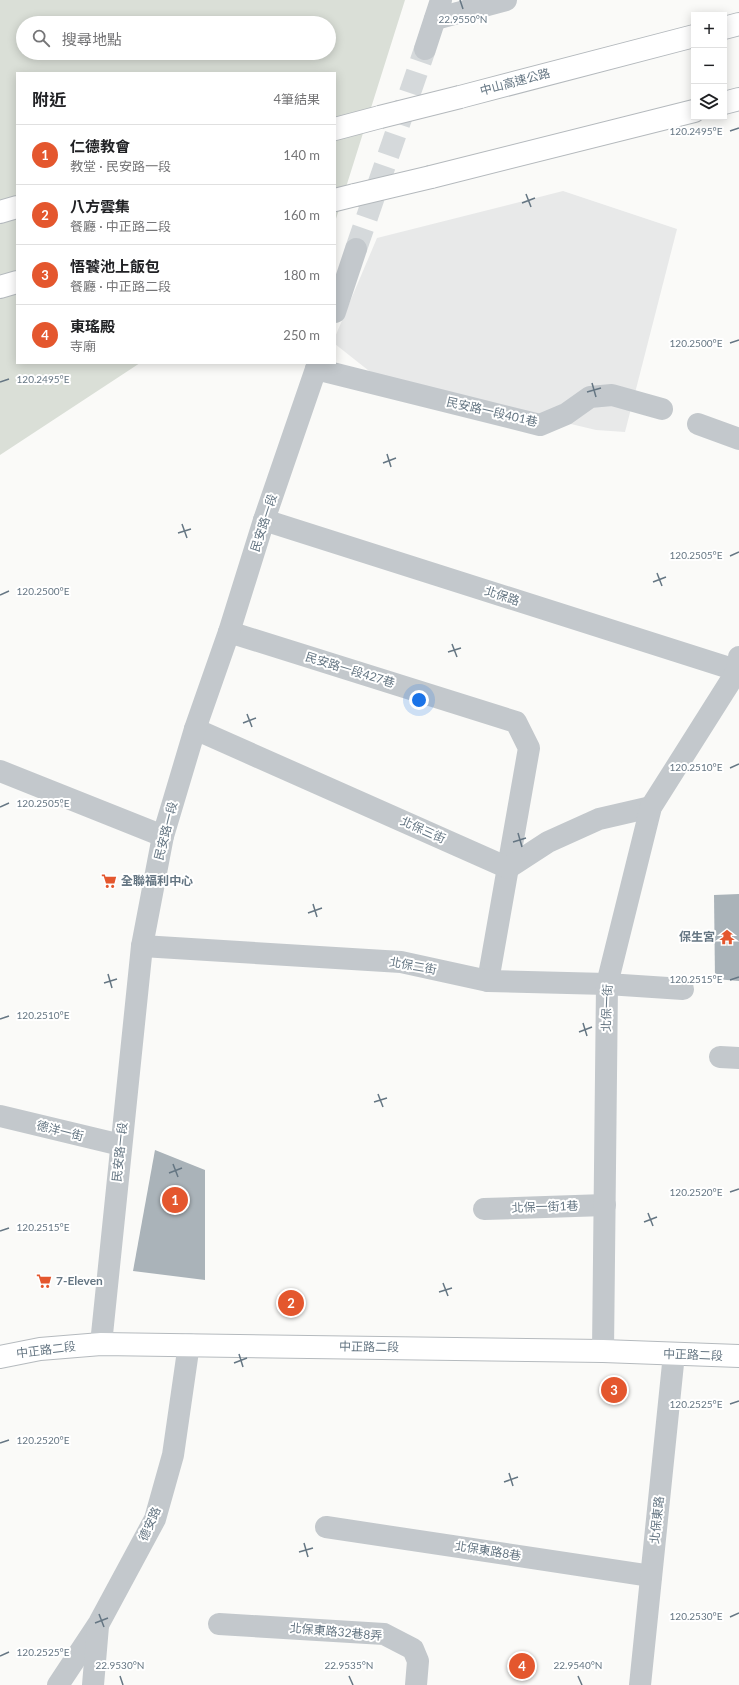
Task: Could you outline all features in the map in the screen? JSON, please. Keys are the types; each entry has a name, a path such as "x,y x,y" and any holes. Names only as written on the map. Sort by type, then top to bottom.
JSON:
{"main road":[{"path":"727,27 739,24"},
{"name":"中山高速公路","path":"336,128 380,118 691,37"},
{"path":"727,102 739,99"},
{"path":"345,198 691,112"},
{"path":"0,212 16,207"},
{"path":"0,287 16,282"},
{"name":"中正路二段","path":"0,1356 40,1349 101,1344 189,1344 603,1351 739,1356"}],"street":[{"path":"424,49 438,9 506,0"},
{"path":"336,309 356,249"},
{"name":"民安路一段401巷","path":"317,366 540,426 566,414 590,397 612,395 662,409"},
{"name":"民安路一段","path":"101,1344 142,946 163,836 195,729 229,632 264,520 317,366"},
{"path":"698,424 739,439"},
{"name":"北保路","path":"264,520 738,666"},
{"name":"民安路一段427巷","path":"229,632 516,722 529,748 488,981"},
{"name":"北保一街","path":"603,1351 607,984 651,806 738,666"},
{"name":"北保三街","path":"195,729 508,868"},
{"path":"0,771 163,836"},
{"path":"508,868 548,842 599,820 651,806"},
{"name":"北保二街","path":"142,946 401,962 488,981 607,984 683,989"},
{"name":"德洋一街","path":"0,1116 121,1145"},
{"name":"北保一街1巷","path":"484,1210 605,1205"},
{"name":"德安路","path":"58,1685 98,1623 155,1519 173,1455 189,1344"},
{"name":"北保東路","path":"640,1685 674,1354"},
{"name":"北保東路8巷","path":"326,1527 651,1576"},
{"path":"93,1685 98,1623"},
{"name":"北保東路32巷8弄","path":"219,1624 384,1634 413,1650 418,1661 416,1685"}],"shaded area":[{"path":"0,0 405,0 336,219 336,72 16,72 16,364 138,364 0,455"},
{"path":"563,191 677,229 625,432 596,430 378,378 336,345 336,335 377,238"}],"building":[{"name":"保生宮","path":"739,894 739,981 715,979 714,895"},
{"path":"155,1150 205,1170 205,1280 133,1271"}],"tunnel":[{"path":"356,249 425,49"}],"place":[{"name":"全聯福利中心","path":"109,881"},
{"name":"保生宮","path":"727,937"},
{"name":"仁德教會","path":"175,1200"},
{"name":"7-Eleven","path":"44,1281"},
{"name":"八方雲集","path":"291,1303"},
{"name":"悟饕池上飯包","path":"614,1390"},
{"name":"東瑤殿","path":"522,1666"}]}
